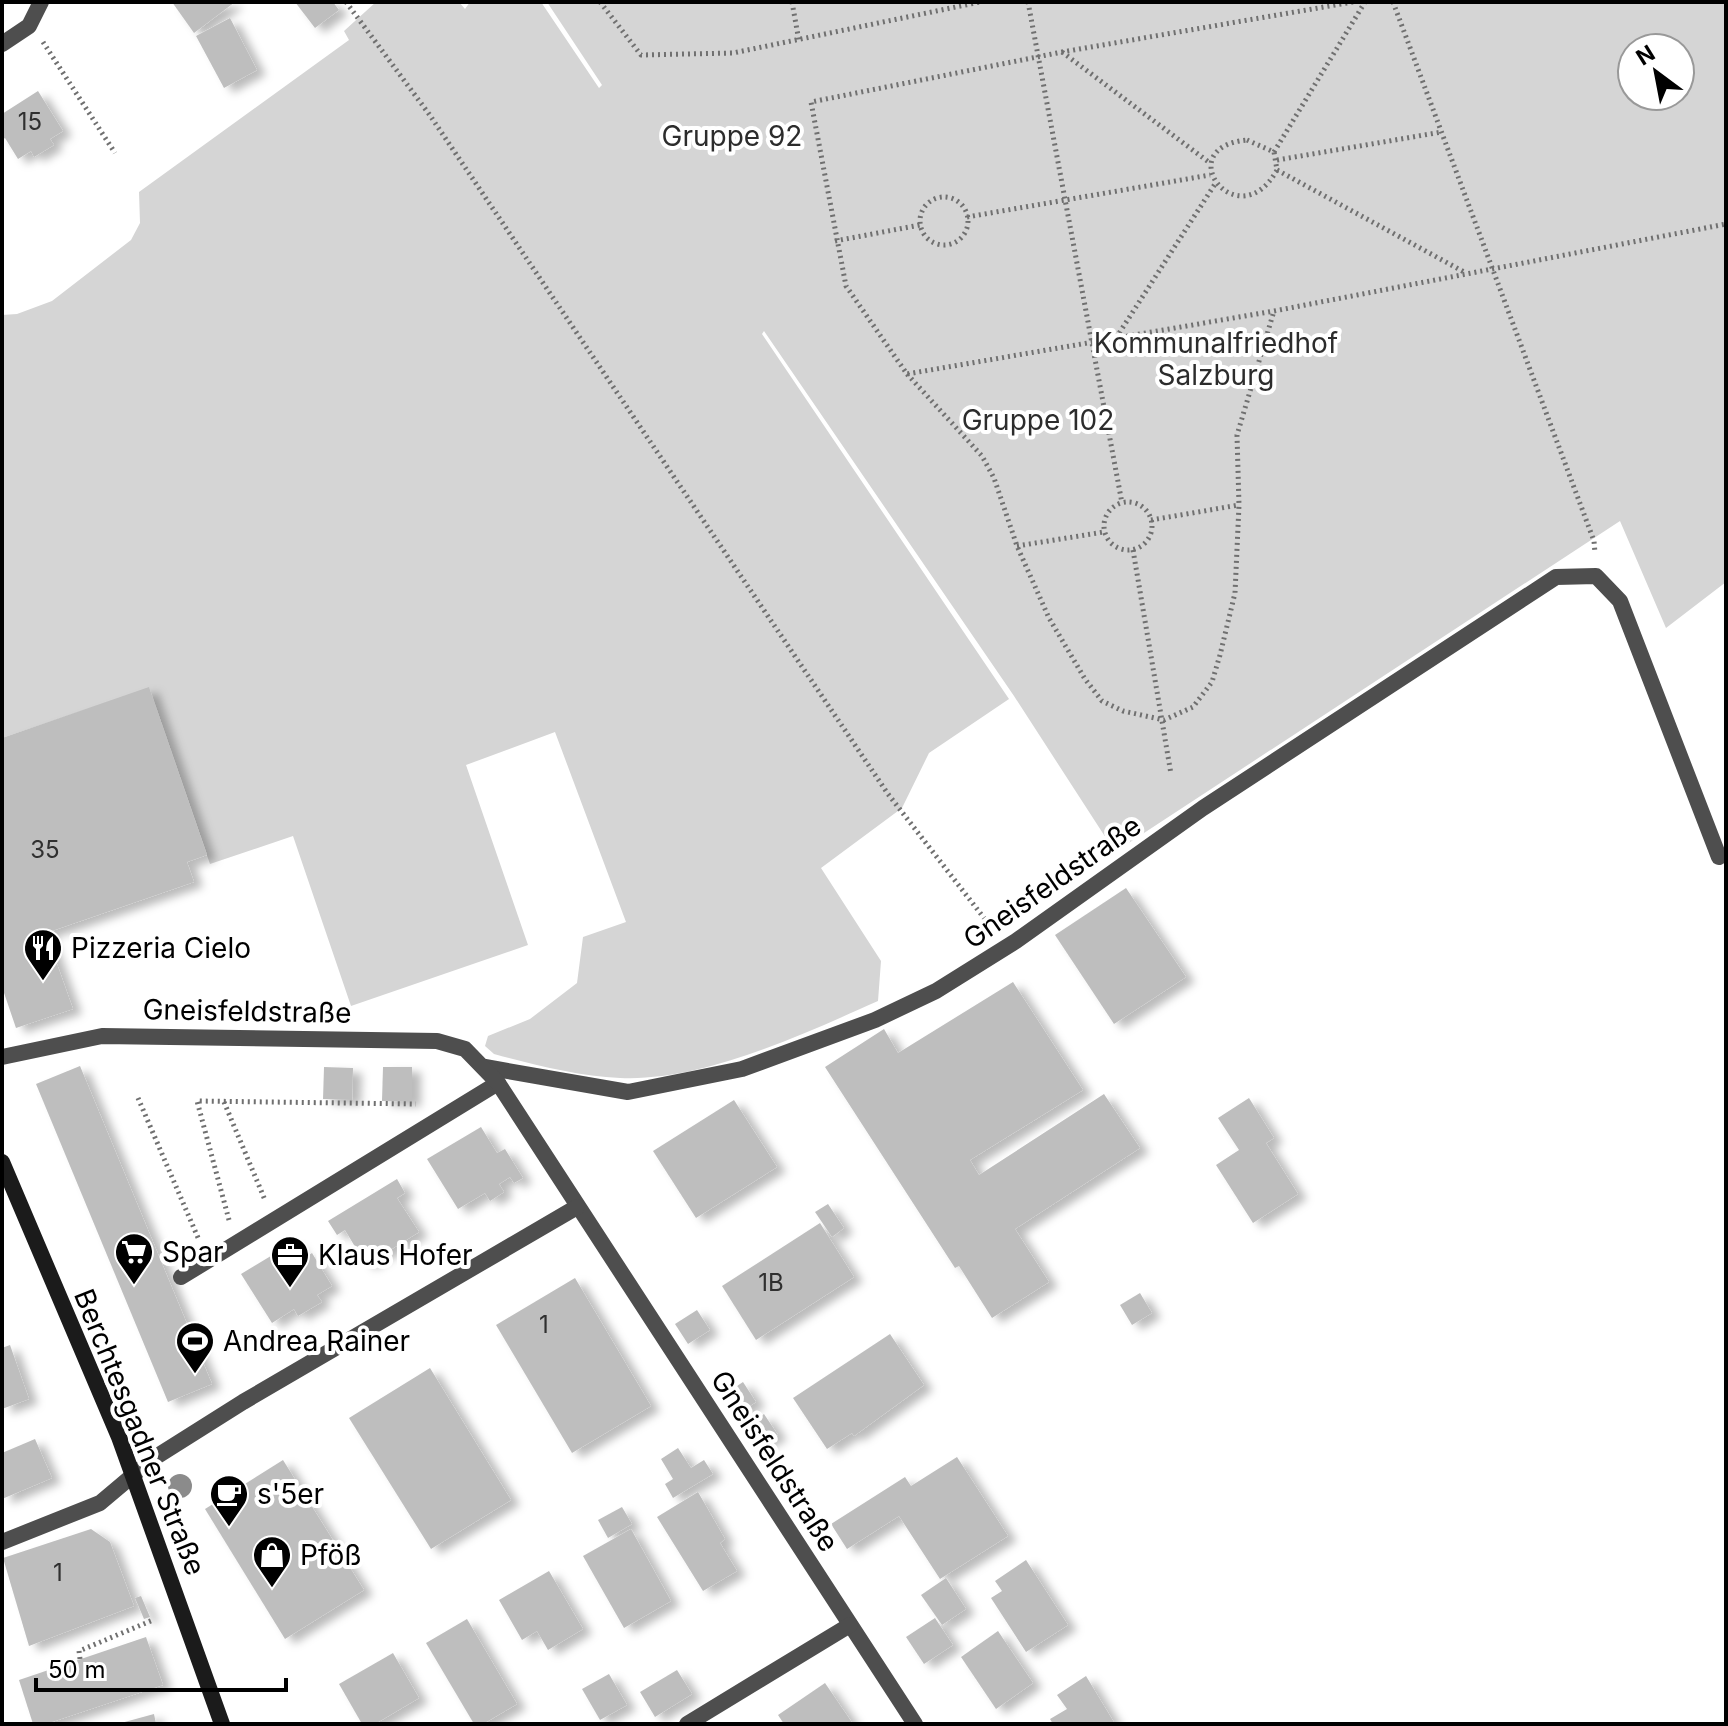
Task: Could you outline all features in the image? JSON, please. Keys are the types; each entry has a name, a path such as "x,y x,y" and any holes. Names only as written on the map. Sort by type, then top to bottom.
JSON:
{"main road":[{"name":"Berchtesgadner Straße","path":"4,1171 119,1437 222,1724"}],"street":[{"path":"2,44 29,26 41,2"},
{"name":"Gneisfeldstraße","path":"485,1067 628,1092 742,1069 875,1020 936,991 1006,947 1203,808 1556,577 1596,576 1620,601 1719,857"},
{"name":"Gneisfeldstraße","path":"2,1057 102,1036 437,1041 465,1049 498,1083 915,1724"},
{"path":"181,1277 498,1083"},
{"path":"2,1542 100,1503 151,1460 243,1402 577,1207"},
{"path":"687,1724 850,1625"}],"path":[{"path":"346,2 429,114 888,794 1006,947"},
{"path":"600,2 641,55 733,53 980,2"},
{"path":"792,2 799,41"},
{"path":"1028,2 1122,503"},
{"path":"1274,311 1237,435 1239,505 1235,593 1212,682 1193,707 1164,720 1123,711 1102,701 1085,679 1049,618 1017,546 994,478 982,456 907,374 846,286 811,102 1062,52 1353,2"},
{"path":"1274,152 1365,2"},
{"path":"1393,2 1594,541"},
{"path":"29,26 75,88 115,153"},
{"path":"1062,52 1210,163"},
{"path":"1277,160 1442,132"},
{"path":"1236,141 1263,144 1274,152 1277,170 1270,182 1250,194 1230,193 1215,184 1210,175 1210,163 1225,145 1236,141"},
{"path":"1277,170 1466,273"},
{"path":"967,217 1210,175"},
{"path":"1116,338 1215,184"},
{"path":"939,198 958,202 967,217 964,235 948,245 930,241 920,225 924,208 939,198"},
{"path":"907,374 1274,311 1726,224"},
{"path":"835,241 920,225"},
{"path":"1122,503 1140,506 1151,520 1148,539 1133,550 1115,547 1104,532 1107,514 1122,503"},
{"path":"1151,520 1239,505"},
{"path":"1017,546 1104,532"},
{"path":"1133,550 1171,774"},
{"path":"138,1098 205,1254"},
{"path":"230,1221 197,1101 463,1104"},
{"path":"224,1102 273,1220"},
{"path":"80,1659 79,1651 153,1620"}],"green space":[{"path":"376,2 459,2 465,9 470,2 541,2 599,88 602,85 547,2 1726,2 1726,582 1666,628 1620,521 1115,852 1014,696 764,331 762,334 1009,699 929,753 902,808 821,868 881,961 878,1001 752,1053 718,1064 652,1077 588,1075 494,1054 485,1046 488,1036 530,1019 577,983 583,937 626,922 555,732 466,765 528,945 351,1006 293,836 210,864 149,688 2,738 2,315 17,314 52,301 131,240 140,223 139,192 349,40 344,31"}],"building":[{"path":"172,2 235,2 194,33"},
{"path":"295,2 333,2 339,10 315,28"},
{"path":"230,18 257,70 224,88 196,36"},
{"path":"38,91 63,131 50,139 54,145 34,157 31,151 18,159 5,138 2,140 2,114"},
{"path":"149,687 207,855 187,862 194,882 46,933 73,1009 16,1028 2,987 2,738"},
{"path":"1126,888 1186,977 1114,1024 1055,935"},
{"path":"1013,982 1083,1090 970,1160 979,1175 1104,1094 1140,1148 1015,1229 1049,1282 992,1318 959,1266 955,1268 825,1067 884,1029 898,1053"},
{"path":"80,1066 212,1384 168,1402 36,1084"},
{"path":"324,1067 353,1068 352,1100 323,1099"},
{"path":"383,1067 412,1067 412,1102 382,1101"},
{"path":"1249,1098 1274,1138 1266,1143 1298,1194 1253,1223 1216,1165 1239,1150 1218,1118"},
{"path":"734,1100 777,1167 696,1218 653,1151"},
{"path":"481,1127 497,1153 505,1149 523,1178 514,1183 510,1177 499,1184 504,1192 490,1201 485,1193 458,1209 427,1159"},
{"path":"397,1179 405,1193 397,1198 419,1232 366,1265 345,1230 337,1235 328,1221"},
{"path":"828,1204 844,1228 832,1237 815,1212"},
{"path":"820,1223 854,1277 756,1340 722,1286"},
{"path":"294,1242 304,1258 312,1253 332,1286 317,1295 322,1302 298,1316 294,1309 272,1323 241,1274"},
{"path":"575,1278 651,1406 572,1453 496,1325"},
{"path":"1140,1293 1152,1313 1132,1325 1120,1305"},
{"path":"697,1310 710,1330 688,1344 675,1324"},
{"path":"890,1334 924,1385 854,1436 852,1433 827,1449 793,1398"},
{"path":"10,1345 29,1399 2,1409 2,1348"},
{"path":"430,1368 511,1500 431,1549 349,1418"},
{"path":"743,1382 756,1402 734,1416 722,1396"},
{"path":"764,1414 778,1435 755,1448 742,1429"},
{"path":"35,1439 52,1478 2,1499 2,1453"},
{"path":"678,1448 691,1468 704,1460 713,1474 673,1498 665,1484 673,1479 661,1459"},
{"path":"957,1457 1008,1536 940,1579 899,1516 847,1549 831,1524 905,1477 911,1486"},
{"path":"283,1460 364,1590 285,1639 205,1509"},
{"path":"698,1492 725,1539 720,1543 737,1571 703,1591 657,1517"},
{"path":"622,1507 632,1524 608,1538 598,1520"},
{"path":"91,1529 110,1542 134,1606 29,1646 3,1558"},
{"path":"631,1529 671,1601 624,1628 583,1556"},
{"path":"1026,1560 1068,1625 1026,1652 991,1598 1002,1591 995,1581"},
{"path":"549,1571 583,1629 548,1650 537,1631 522,1640 499,1600"},
{"path":"946,1578 966,1609 942,1625 921,1595"},
{"path":"141,1596 150,1617 144,1619 135,1598"},
{"path":"935,1618 953,1645 924,1664 906,1637"},
{"path":"467,1619 517,1704 483,1724 474,1724 426,1643"},
{"path":"998,1631 1033,1683 996,1709 961,1657"},
{"path":"146,1637 163,1685 46,1724 33,1724 19,1680"},
{"path":"393,1653 419,1698 375,1724 362,1724 339,1684"},
{"path":"677,1670 692,1694 655,1717 640,1692"},
{"path":"609,1674 627,1705 600,1720 582,1689"},
{"path":"1086,1676 1115,1724 1053,1724 1050,1719 1067,1709 1057,1695"},
{"path":"825,1683 853,1724 784,1724 778,1715"},
{"path":"154,1714 156,1724 121,1723"}],"place":[{"name":"Pizzeria Cielo","path":"43,982"},
{"name":"Spar","path":"134,1286"},
{"name":"Klaus Hofer","path":"290,1289"},
{"name":"Andrea Rainer","path":"195,1375"},
{"name":"s'5er","path":"229,1528"},
{"name":"Pföß","path":"272,1589"}],"park label":[{"name":"Gruppe 92","path":"732,136"},
{"name":"Kommunalfriedhof Salzburg","path":"1216,359"},
{"name":"Gruppe 102","path":"1038,420"}]}
